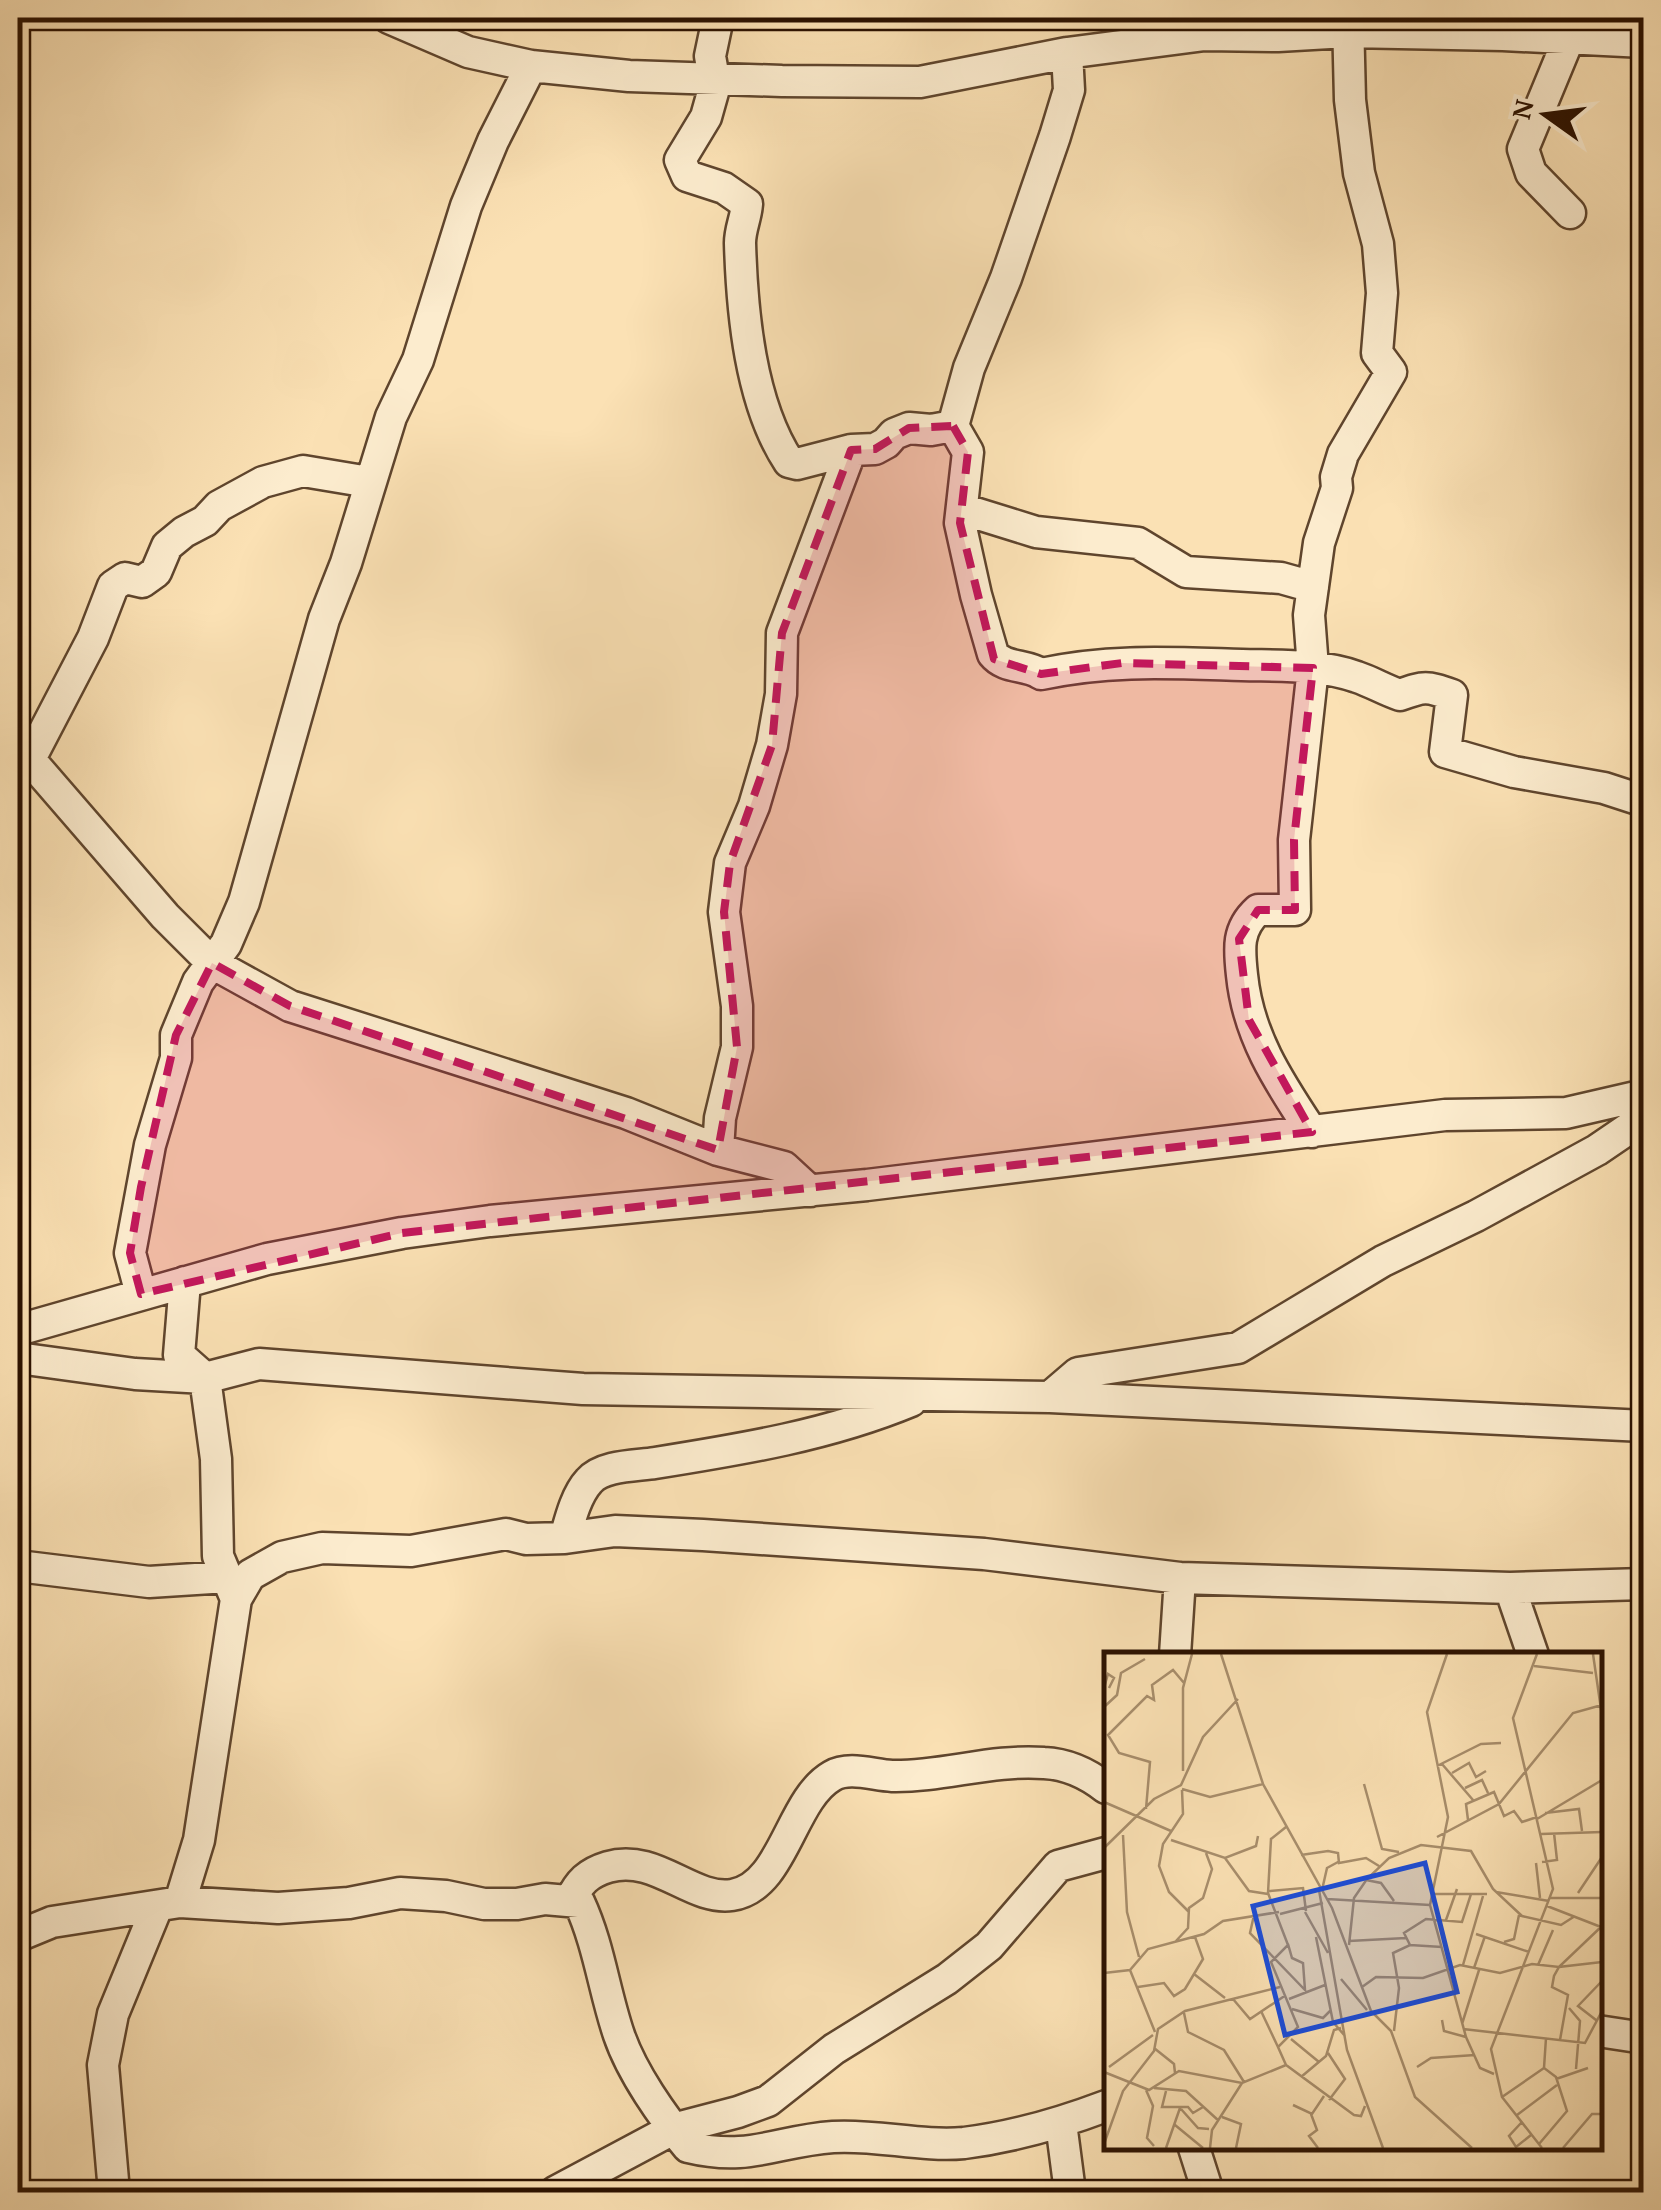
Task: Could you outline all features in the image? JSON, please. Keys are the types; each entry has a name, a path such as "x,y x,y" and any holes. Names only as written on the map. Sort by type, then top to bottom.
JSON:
{"street":[{"path":"392,18 468,52 531,66 629,76 920,82 1067,52 1205,36 1278,36 1348,25 1644,42"},
{"path":"718,18 712,34 715,85 706,117 680,160 688,176 724,188 747,204 740,244 744,322 774,440 789,462 797,464 874,448 908,428 954,426"},
{"path":"1312,1132 1260,1048 1249,1020 1238,940 1249,918 1258,910 1295,910 1294,840 1313,668 1309,615 1319,543 1337,488 1343,454 1391,372 1377,353 1382,292 1378,244 1359,173 1350,100 1348,25"},
{"path":"1569,38 1523,149 1531,172 1570,213"},
{"path":"1067,52 1069,90 1056,136 964,382 954,426 968,452 960,523 993,654 999,661 1032,668 1041,674 1087,664 1122,663 1313,668 1358,677 1400,695 1420,686 1452,695 1444,746 1445,752 1456,758 1604,788 1644,801"},
{"path":"141,1294 130,1253 140,1187 166,1081 176,1058 176,1035 198,982 226,944 244,902 298,705 369,482 391,418 418,360 466,206 531,66"},
{"path":"718,1150 720,1118 737,1047 737,1006 724,912 730,862 754,806 772,745 782,694 782,634 851,450"},
{"path":"369,482 303,471 263,482 219,506 205,521 184,532 168,546 156,572 142,582 126,578 113,586 93,638 24,753 212,963 290,1006 626,1113 718,1150 784,1167 810,1191"},
{"path":"962,509 1036,532 1138,543 1186,572 1282,578 1313,587"},
{"path":"19,1335 141,1294 267,1259 402,1233 810,1191 1445,1115 1566,1113 1644,1095"},
{"path":"1050,1397 1078,1373 1238,1348 1383,1261 1597,1150 1644,1118"},
{"path":"114,2192 103,2065 113,2014 199,1840 231,1588 218,1556 216,1458 205,1378 179,1355 185,1282"},
{"path":"19,1335 135,1374 205,1378 259,1364 583,1389 1050,1397 1644,1426"},
{"path":"565,1538 590,1480 614,1469 762,1446 840,1428 920,1397"},
{"path":"18,1566 231,1588 282,1556 322,1548 410,1551 506,1534 526,1539 565,1538 615,1531 984,1554 1180,1578 1510,1588 1644,1584"},
{"path":"1175,1652 1180,1578"},
{"path":"1510,1588 1531,1652"},
{"path":"570,1900 580,1882 596,1871 616,1865 647,1866 708,1892 731,1895 755,1886 818,1786 835,1773 942,1775 984,1766 1046,1762 1079,1771 1104,1787"},
{"path":"555,2192 673,2129 768,2101 834,2050 948,1979 989,1946 1058,1866 1104,1854"},
{"path":"18,1936 52,1922 169,1905 278,1908 400,1893 484,1904 517,1904 545,1898 570,1900 580,1902 590,1926 620,2039 673,2129 688,2147 742,2154 832,2137 962,2143 1061,2123 1104,2107"},
{"path":"1601,2031 1644,2038"},
{"path":"1061,2123 1070,2192"},
{"path":"1195,2150 1208,2192"}],"highlighted area":[{"path":"953,426 968,452 960,523 994,659 1041,674 1122,663 1313,668 1294,840 1295,910 1258,910 1239,939 1249,1020 1312,1132 402,1233 141,1294 130,1253 141,1187 176,1035 212,963 290,1006 718,1150 737,1047 724,912 730,863 772,745 782,633 851,450 875,449 909,428"}]}
